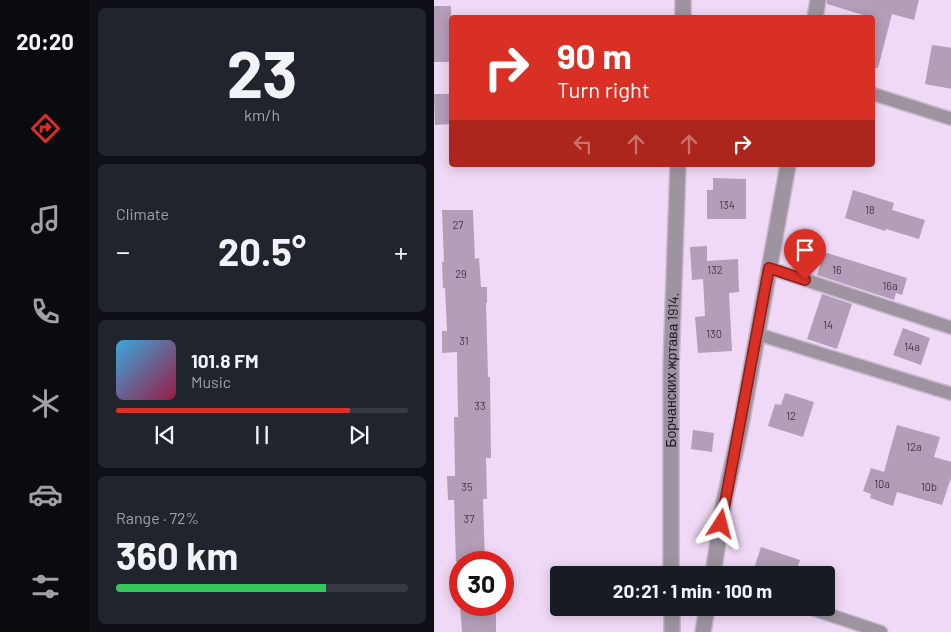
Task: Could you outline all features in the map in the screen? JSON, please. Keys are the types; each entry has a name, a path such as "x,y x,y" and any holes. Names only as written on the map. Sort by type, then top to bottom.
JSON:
{"street":[{"path":"683,0 683,15"},
{"path":"816,15 818,0"},
{"name":"Борчанских жртава 1914.","path":"671,566 671,366 678,167"},
{"path":"715,566 723,507 741,424 788,167"},
{"path":"672,616 672,632"},
{"path":"703,632 706,616"}],"lane":[{"path":"875,95 951,119"},
{"path":"769,268 951,328"},
{"path":"757,334 951,394"},
{"path":"833,616 881,632"}],"building":[{"path":"827,0 919,0 914,20 892,14 878,68 875,68 875,15 863,15 827,4"},
{"path":"434,6 451,6 451,15 449,15 449,62 434,62"},
{"path":"932,45 952,48 952,89 925,84"},
{"path":"434,94 449,94 449,124 435,125"},
{"path":"713,178 746,179 746,219 707,219 707,190 713,190"},
{"path":"853,190 894,203 892,210 925,220 919,239 886,229 885,231 845,218"},
{"path":"442,210 473,210 475,259 479,258 481,287 487,287 491,458 486,458 487,499 483,499 485,551 456,551 454,500 448,500 447,476 455,476 454,417 458,417 457,352 442,353 442,331 447,331 445,288 443,288 442,262 444,262"},
{"path":"707,246 707,261 738,259 739,292 729,293 732,351 698,353 695,317 705,316 703,279 692,280 690,247"},
{"path":"824,252 907,278 902,295 896,293 894,300 817,275"},
{"path":"822,294 852,304 837,349 807,339"},
{"path":"903,328 930,338 921,365 893,355"},
{"path":"785,393 814,402 803,437 768,426 775,404 781,405"},
{"path":"897,425 940,437 934,457 952,462 952,475 942,505 897,492 893,506 870,498 871,494 863,491 871,468 884,472"},
{"path":"693,430 714,433 712,452 691,449"},
{"path":"761,547 800,560 798,566 755,566"},
{"path":"461,616 496,616 496,632 462,632"}],"route":[{"path":"721,524 769,268 805,280"}]}
